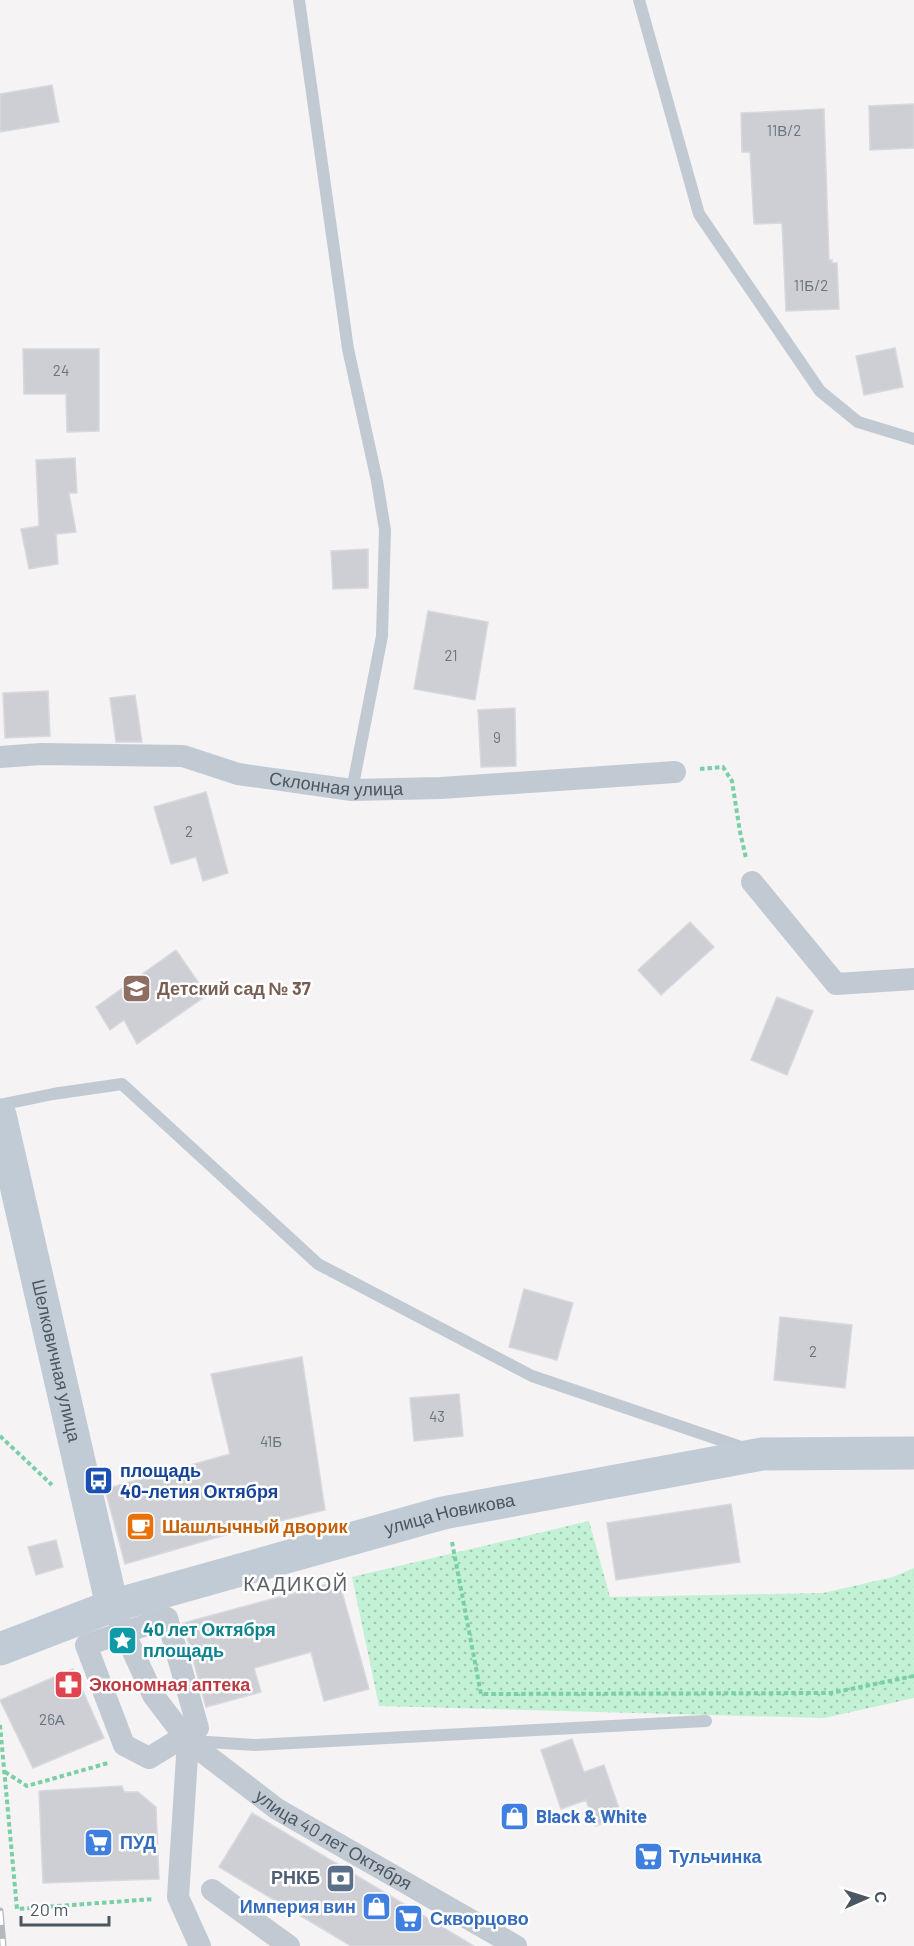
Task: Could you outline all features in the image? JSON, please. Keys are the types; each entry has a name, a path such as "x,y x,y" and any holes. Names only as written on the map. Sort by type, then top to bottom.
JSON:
{"main road":[{"name":"Шелковичная улица","path":"0,1115 118,1619"},
{"name":"улица Новикова","path":"0,1649 118,1619 443,1513 762,1455 914,1453"}],"street":[{"name":"Склонная улица","path":"0,757 41,754 183,756 238,774 352,790 441,788 675,772"},
{"path":"753,882 836,984 914,979"},
{"path":"167,1618 198,1728 186,1739 149,1758 124,1745 86,1645 118,1619 167,1618"},
{"path":"118,1619 153,1695 186,1739 178,1897 200,1946"},
{"name":"улица 40 лет Октября","path":"186,1739 277,1809 516,1946"},
{"path":"212,1890 289,1946"}],"lane":[{"path":"299,0 348,349 385,530 382,636 352,790"},
{"path":"639,0 699,214 820,391 858,422 914,439"},
{"path":"0,1105 52,1094 122,1084 318,1264 532,1376 762,1455"},
{"path":"186,1739 255,1745 706,1721"}],"path":[{"path":"675,772 723,767 732,781 740,831 753,882"},
{"path":"0,1436 60,1492"},
{"path":"451,1536 481,1694 831,1693 914,1676"},
{"path":"0,1725 17,1909 178,1897"},
{"path":"5,1772 27,1786 115,1761"}],"green space":[{"path":"589,1521 610,1597 823,1593 893,1577 914,1568 914,1698 824,1718 379,1706 352,1577"}],"building":[{"path":"52,85 59,122 0,132 0,94"},
{"path":"914,104 914,148 870,150 869,106"},
{"path":"824,109 829,260 837,263 839,309 786,311 782,223 754,224 750,152 742,152 741,113"},
{"path":"895,348 903,387 864,395 856,356"},
{"path":"23,349 99,349 99,431 67,432 66,394 24,394"},
{"path":"75,458 77,493 69,493 76,532 56,534 58,564 29,569 21,529 39,526 36,460"},
{"path":"368,549 368,588 333,589 331,551"},
{"path":"428,611 488,622 475,700 414,689"},
{"path":"48,691 50,736 5,738 3,693"},
{"path":"135,695 142,742 116,742 110,698"},
{"path":"515,708 516,766 481,767 478,710"},
{"path":"206,792 228,873 203,881 196,857 171,864 154,807"},
{"path":"690,922 714,947 661,995 638,970"},
{"path":"176,950 207,995 137,1044 124,1020 110,1030 96,1007"},
{"path":"777,997 813,1011 787,1075 751,1060"},
{"path":"524,1289 573,1303 557,1360 509,1347"},
{"path":"780,1317 852,1325 845,1388 774,1380"},
{"path":"302,1357 325,1510 239,1531 125,1564 105,1489 230,1454 211,1374"},
{"path":"459,1394 463,1436 414,1441 410,1398"},
{"path":"731,1504 740,1562 616,1580 607,1523"},
{"path":"56,1540 63,1567 36,1575 28,1547"},
{"path":"339,1581 369,1689 324,1701 311,1652 254,1668 261,1692 206,1707 183,1623"},
{"path":"73,1669 104,1738 33,1768 0,1700"},
{"path":"572,1739 584,1772 604,1765 622,1817 595,1826 586,1800 561,1809 541,1750"},
{"name":"ПУД","path":"122,1786 124,1792 138,1792 156,1807 159,1879 43,1883 39,1791"},
{"path":"252,1813 474,1946 351,1946 219,1867"}],"railway":[{"path":"0,1911 3,1946"}],"place":[{"name":"Детский сад № 37","path":"136,989"},
{"name":"площадь 40-летия Октября","path":"99,1481"},
{"name":"Шашлычный дворик","path":"141,1527"},
{"name":"40 лет Октября площадь","path":"122,1640"},
{"name":"Экономная аптека","path":"68,1685"},
{"name":"Black & White","path":"515,1817"},
{"name":"ПУД","path":"99,1843"},
{"name":"Тульчинка","path":"648,1857"},
{"name":"РНКБ","path":"341,1878"},
{"name":"Империя вин","path":"377,1907"},
{"name":"Скворцово","path":"409,1919"}],"district":[{"name":"КАДИКОЙ","path":"296,1584"}]}
